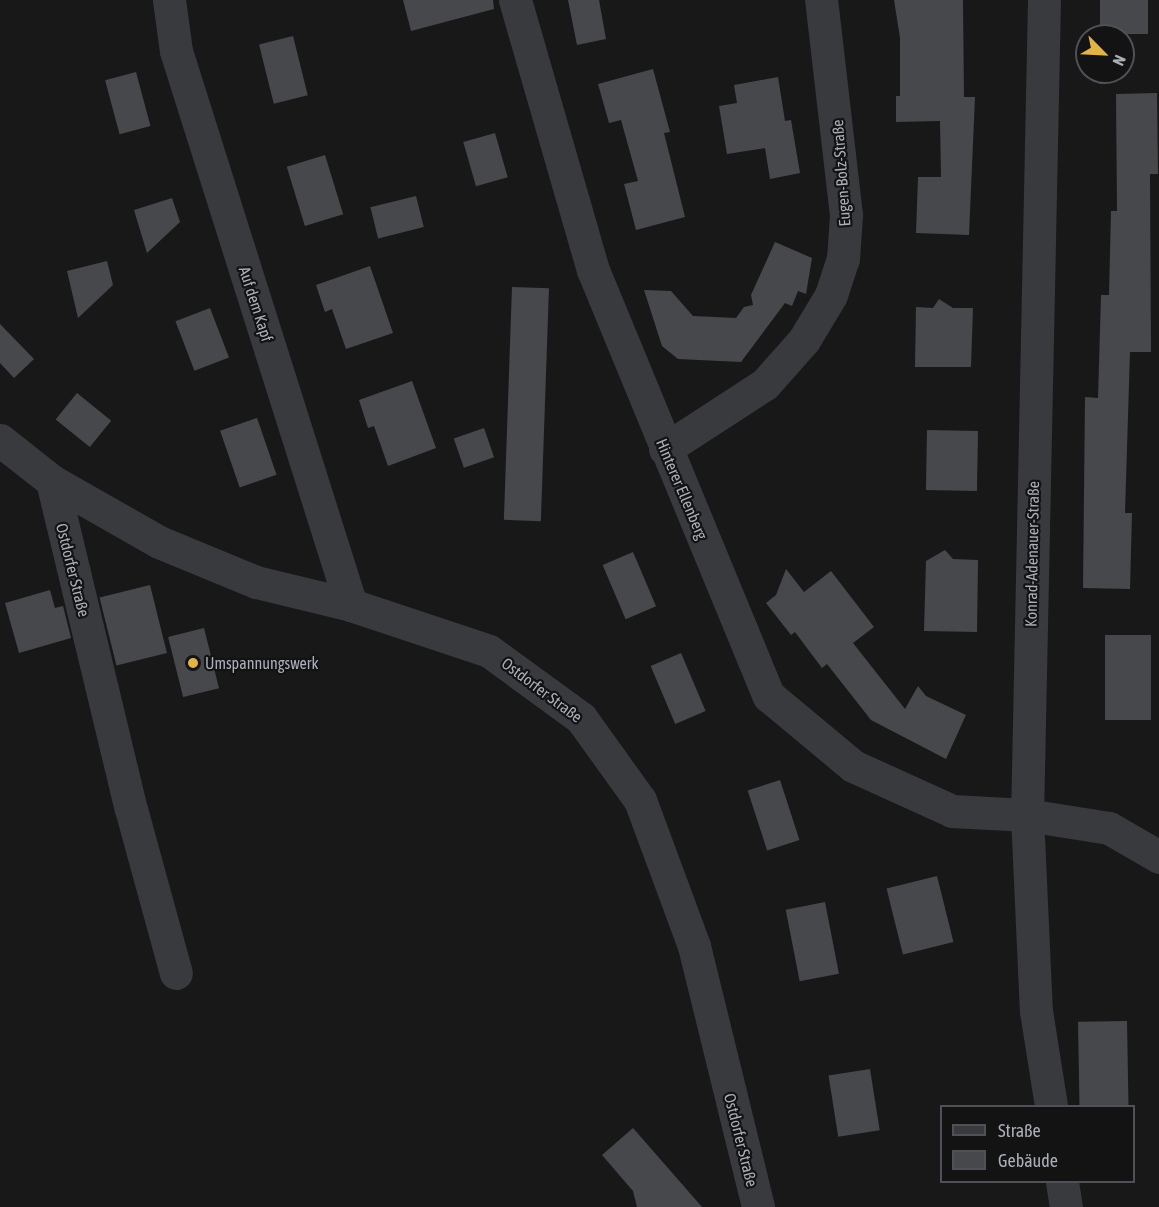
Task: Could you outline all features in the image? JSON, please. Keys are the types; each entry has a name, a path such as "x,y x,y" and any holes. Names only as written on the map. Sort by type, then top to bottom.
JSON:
{"street":[{"name":"Auf dem Kapf","path":"169,0 176,51 351,605"},
{"name":"Hinterer Ellenberg","path":"515,0 593,270 664,448 769,696 853,766 952,812 1027,815 1109,828 1159,857"},
{"name":"Eugen-Bolz-Straße","path":"664,448 765,384 804,340 831,295 843,259 846,215 821,0"},
{"name":"Konrad-Adenauer-Straße","path":"1044,0 1027,815 1036,1011 1051,1105"},
{"name":"Ostdorfer Straße","path":"0,440 52,481 159,542 256,582 351,605 489,651 581,718 640,800 694,946 758,1207"},
{"name":"Ostdorfer Straße","path":"52,481 131,809 176,973"},
{"path":"1062,1183 1066,1207"}],"building":[{"path":"403,0 493,0 494,9 411,31"},
{"path":"568,0 599,0 606,39 577,45"},
{"path":"894,0 963,0 964,97 975,97 969,235 916,233 918,177 941,177 940,121 896,122 896,96 900,96 900,38"},
{"path":"1100,0 1148,0 1148,34 1135,34 1135,24 1100,24"},
{"path":"293,36 308,95 274,104 259,44"},
{"path":"653,69 670,132 664,133 685,217 636,230 624,184 638,181 621,120 609,123 598,84"},
{"path":"136,72 150,126 120,134 105,80"},
{"path":"778,77 785,121 791,120 800,173 770,179 765,148 727,154 719,106 737,103 734,85"},
{"path":"1157,93 1158,174 1150,174 1151,352 1130,352 1125,513 1132,513 1130,589 1083,588 1085,397 1098,398 1101,295 1109,295 1111,211 1117,211 1116,94"},
{"path":"495,133 508,177 476,186 463,142"},
{"path":"325,155 343,214 305,226 287,167"},
{"path":"416,196 424,227 378,238 370,207"},
{"path":"172,198 180,222 147,253 134,210"},
{"path":"775,242 812,258 806,294 798,291 792,306 785,303 741,362 678,359 662,346 644,290 671,291 693,316 736,318 744,307 753,305 751,295"},
{"path":"107,261 113,285 78,318 67,271"},
{"path":"370,266 393,333 346,349 332,309 325,312 316,285"},
{"path":"512,287 549,288 541,521 504,520"},
{"path":"939,299 953,308 973,308 971,367 915,367 916,307 933,308"},
{"path":"210,308 229,357 194,371 175,321"},
{"path":"0,324 34,359 14,378 0,363"},
{"path":"412,381 436,448 388,466 374,426 368,428 359,400"},
{"path":"77,393 111,421 90,447 56,419"},
{"path":"257,418 277,475 240,487 220,431"},
{"path":"484,428 494,457 464,468 454,438"},
{"path":"927,430 978,431 977,491 926,490"},
{"path":"945,550 953,559 978,560 977,632 924,631 926,561"},
{"path":"633,552 656,606 626,619 603,565"},
{"path":"786,569 804,592 831,571 874,627 853,643 905,709 918,686 926,696 966,715 946,759 871,720 827,664 822,668 795,632 791,635 766,603 776,595"},
{"path":"150,585 167,653 116,666 100,598"},
{"path":"50,590 55,608 63,606 71,638 19,653 5,603"},
{"name":"Umspannungswerk","path":"204,628 219,688 183,697 168,637"},
{"path":"1105,635 1151,635 1151,720 1105,720"},
{"path":"681,653 706,711 675,724 651,666"},
{"path":"780,780 799,840 767,850 748,791"},
{"path":"937,876 953,942 903,955 887,889"},
{"path":"825,902 839,974 800,981 786,910"},
{"path":"1127,1021 1128,1105 1079,1105 1078,1022"},
{"path":"870,1069 880,1130 838,1137 829,1076"},
{"path":"633,1128 702,1207 637,1207 633,1191 602,1155"}],"place":[{"name":"Umspannungswerk","path":"193,663"}]}
